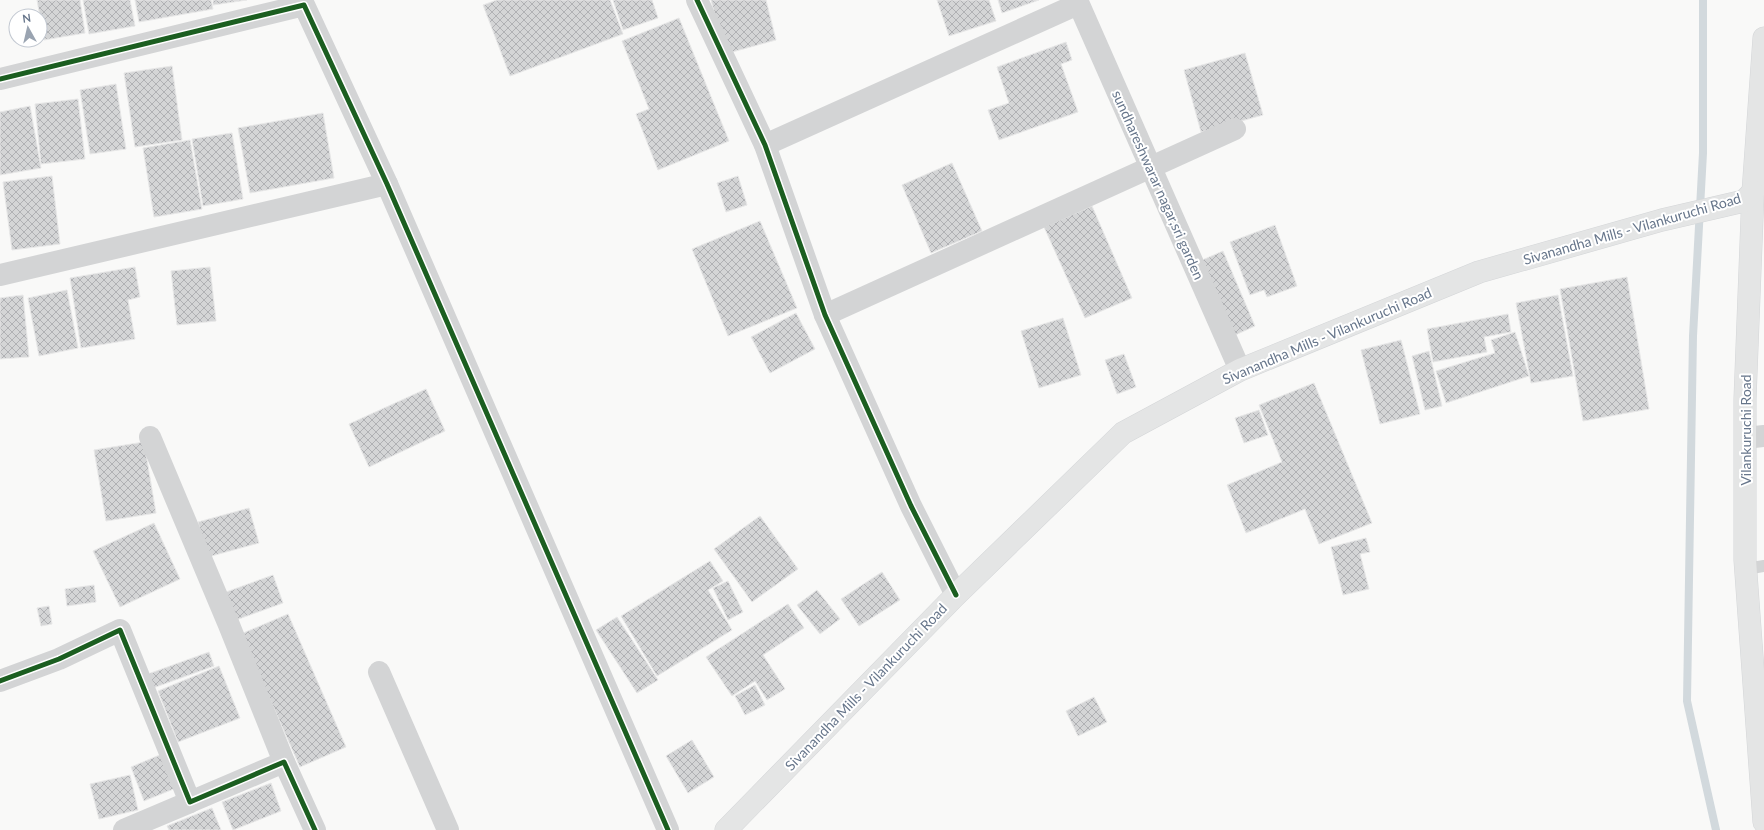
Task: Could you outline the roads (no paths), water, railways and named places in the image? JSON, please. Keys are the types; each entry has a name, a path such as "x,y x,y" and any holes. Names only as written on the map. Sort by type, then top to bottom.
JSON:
{"main road":[{"name":"Vilankuruchi Road","path":"1764,38 1753,195 1745,399 1755,437 1755,567 1764,822"},
{"name":"Sivanandha Mills - Vilankuruchi Road","path":"726,830 956,595 1122,433 1240,370 1479,272 1753,195"}],"street":[{"path":"697,0 765,145 826,315 911,506 956,595"},
{"path":"0,79 302,2 386,184 668,830"},
{"path":"765,145 1078,2"},
{"name":"sundhareshwarar nagar,sri garden","path":"1078,2 1240,370"},
{"path":"826,315 1235,129"},
{"path":"0,275 386,184"},
{"path":"150,437 229,624 284,762 314,830"},
{"path":"0,681 59,659 120,630 190,802"},
{"path":"379,672 448,830"},
{"path":"124,830 284,762"}],"waterway":[{"path":"1703,0 1703,153 1693,336 1687,701 1716,830"}]}
